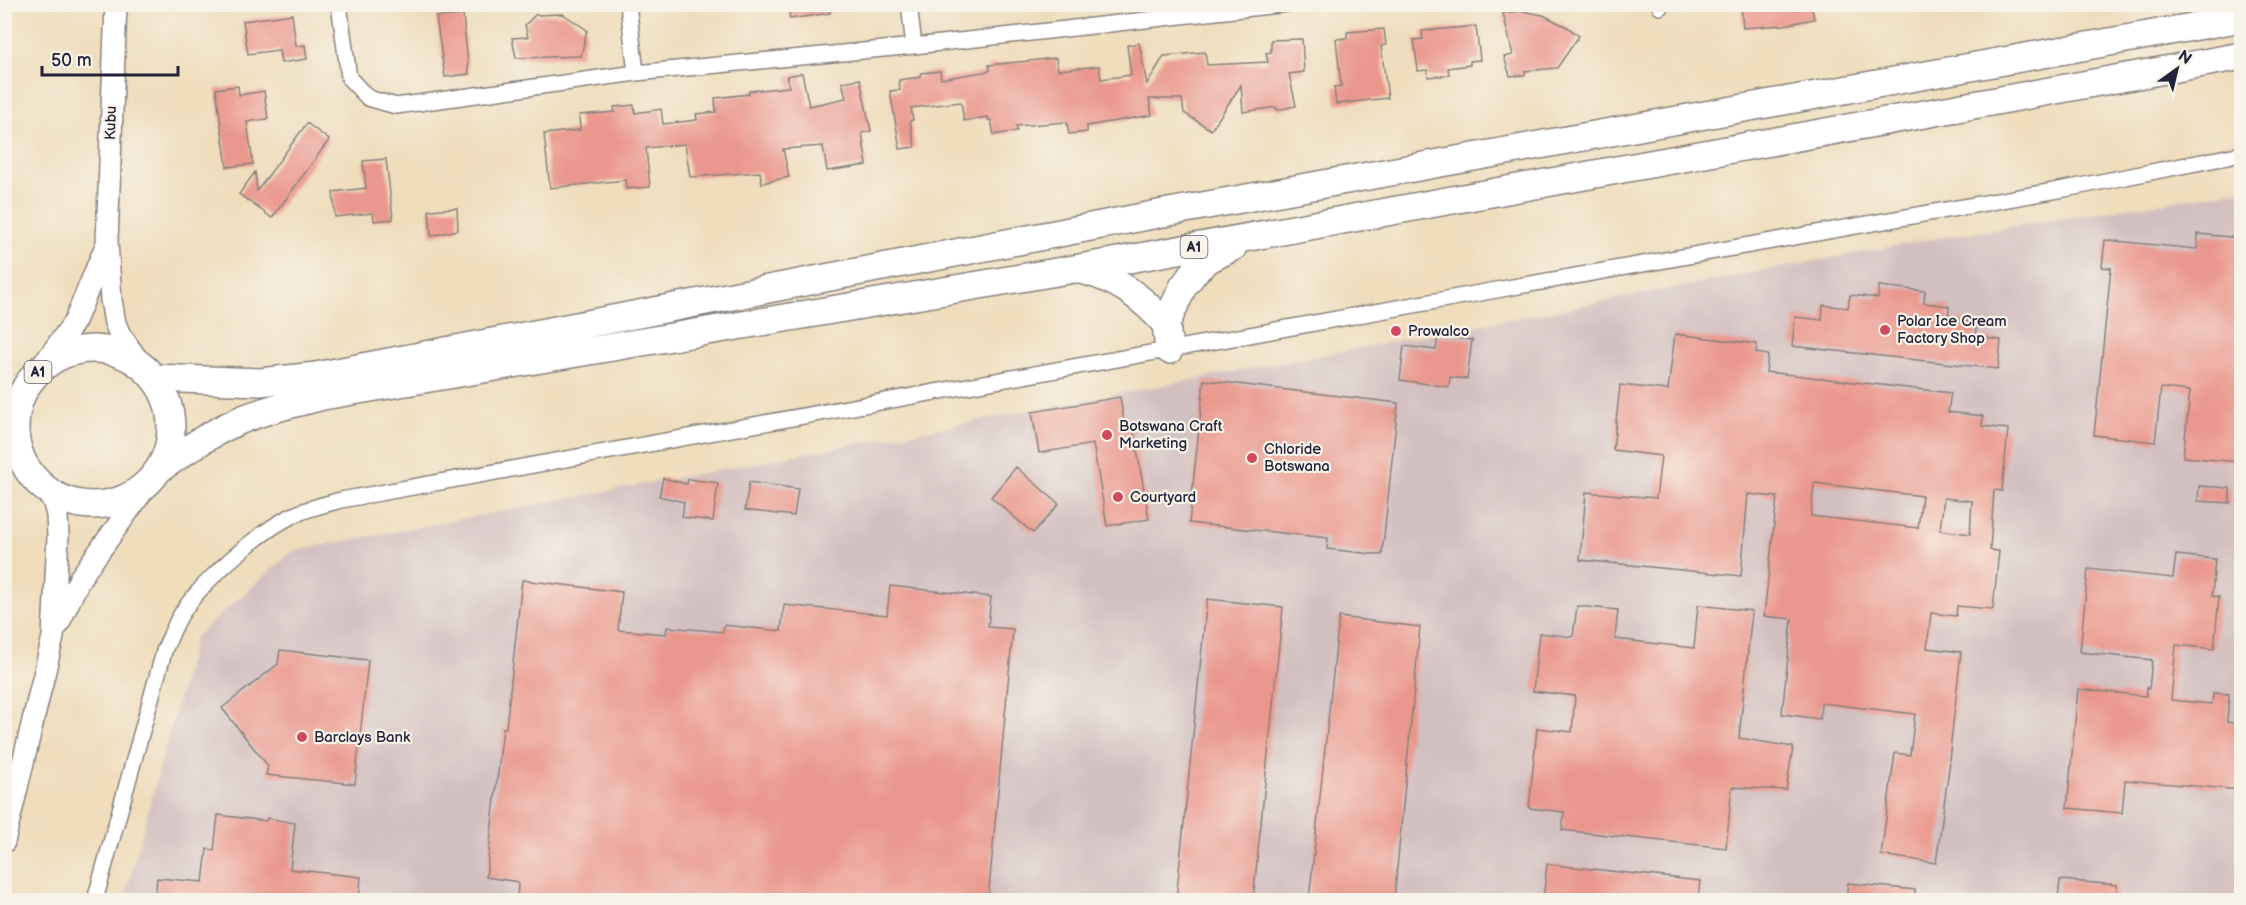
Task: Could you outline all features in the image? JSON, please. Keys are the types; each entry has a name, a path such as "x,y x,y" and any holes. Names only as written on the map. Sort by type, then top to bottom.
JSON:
{"highway":[{"name":"A1","path":"4,403 51,361 81,350 97,349 121,354 148,372 260,382 316,376 1170,212 2241,18"},
{"name":"A1","path":"4,474 46,489 70,501 91,505 112,503 132,495 154,475 197,443 234,423 266,411 323,396 1074,269 2241,56"},
{"path":"1167,337 1184,287 1196,270 1209,259 1231,247 1280,232"},
{"path":"1074,269 1115,280 1147,303 1167,337"},
{"path":"148,372 162,392 168,406 171,423 166,455 154,475"},
{"name":"A1","path":"33,378 18,404 15,426 18,448 27,468 46,489"}],"main road":[{"name":"Kubu","path":"116,4 107,242 111,300 120,335 148,372"},
{"name":"Kubu","path":"33,378 75,321 87,297 107,242"},
{"path":"53,637 80,578 154,475"},
{"path":"4,842 53,637 58,536 57,515 46,489"}],"street":[{"path":"339,4 349,78 368,98 396,106 636,73 914,46 1200,10 1288,4"},
{"path":"628,4 636,73"},
{"path":"909,4 914,46"},
{"path":"95,900 165,648 180,617 198,593 246,548 284,520 301,512 341,500 1167,337 2070,188 2241,154"}],"shaded area":[{"path":"2241,190 2241,900 124,900 195,637 293,551 1926,240"}],"building":[{"path":"788,4 829,4 830,13 790,19"},
{"path":"1741,4 1811,4 1814,19 1784,25 1743,28"},
{"path":"1522,11 1543,15 1579,36 1557,68 1525,71 1525,75 1510,76 1504,57 1513,55 1503,13"},
{"path":"292,14 296,46 305,45 307,59 281,63 279,50 248,54 243,21"},
{"path":"563,14 587,30 581,56 516,58 512,38 528,37 525,25 535,15"},
{"path":"463,15 469,74 445,77 436,17"},
{"path":"1476,26 1480,60 1470,61 1470,65 1448,68 1449,75 1428,77 1427,70 1418,71 1414,40 1423,39 1422,31"},
{"path":"1384,29 1386,45 1381,46 1388,98 1336,104 1334,87 1341,86 1336,39 1347,38 1347,32"},
{"path":"1302,39 1304,72 1289,74 1296,106 1277,110 1276,107 1243,112 1241,85 1211,130 1184,113 1182,99 1149,99 1152,115 1087,126 1087,132 1069,134 1067,122 1016,126 1017,131 994,135 991,120 988,120 988,117 964,121 961,102 911,108 913,120 910,121 915,147 900,149 890,91 900,90 899,80 921,77 921,73 940,71 941,79 990,71 989,65 1056,58 1058,70 1099,66 1101,79 1131,75 1127,45 1139,43 1147,84 1164,56 1205,52 1207,65 1268,62 1266,53 1271,52 1271,40"},
{"path":"802,73 809,106 846,98 842,82 860,79 871,131 862,133 867,165 827,171 823,146 783,149 789,177 762,183 760,172 690,177 685,144 646,148 650,187 626,189 625,180 550,188 544,134 580,130 579,115 615,112 614,107 634,105 635,113 661,109 663,124 697,120 696,114 716,112 715,98 749,94 749,91 789,87 787,76"},
{"path":"238,86 239,95 264,91 268,119 247,122 253,164 227,167 216,89"},
{"path":"307,123 329,140 272,218 239,194 255,172 257,191"},
{"path":"386,159 393,219 374,221 373,213 335,217 333,192 366,188 363,161"},
{"path":"457,208 458,230 431,236 429,210"},
{"path":"2198,234 2241,238 2240,462 2183,457 2190,391 2161,388 2155,442 2094,435 2111,268 2102,267 2105,240 2197,249"},
{"name":"Polar Ice Cream Factory Shop","path":"1879,286 1925,291 1924,303 1949,306 1948,319 1977,322 1975,337 2001,340 1998,369 1792,346 1795,317 1822,320 1823,305 1848,308 1850,295 1878,298"},
{"path":"1675,334 1757,344 1756,353 1768,355 1766,372 1951,393 1948,412 1983,416 1982,426 2008,429 2002,491 1994,490 1990,550 1999,551 1993,609 1957,606 1956,616 1931,613 1927,648 1961,652 1950,761 1936,863 1881,855 1895,753 1910,755 1915,714 1821,703 1820,719 1782,714 1792,619 1764,616 1777,497 1748,494 1741,576 1580,560 1586,492 1656,498 1661,456 1613,450 1620,385 1668,390","holes":["1814,483 1922,496 1918,528 1811,516","1944,498 1972,501 1970,534 1940,530"]},
{"path":"1438,336 1472,340 1467,379 1450,377 1449,387 1400,380 1404,346 1436,350"},
{"path":"1204,380 1398,403 1382,555 1327,549 1328,538 1189,523"},
{"path":"1120,397 1125,428 1133,427 1149,519 1107,526 1093,444 1039,453 1032,412"},
{"path":"1016,467 1059,504 1033,533 991,497"},
{"path":"663,478 687,484 688,479 718,483 713,521 682,517 684,502 659,496"},
{"path":"749,482 798,489 794,516 745,510"},
{"path":"2199,486 2230,488 2230,503 2198,501"},
{"path":"2176,555 2215,559 2212,596 2219,597 2214,649 2176,645 2171,700 2212,704 2213,693 2229,694 2227,722 2241,724 2241,790 2125,780 2122,813 2067,808 2078,689 2146,696 2147,688 2149,689 2152,660 2080,652 2088,569 2173,578"},
{"path":"522,580 622,592 618,630 666,634 667,627 723,632 724,625 781,631 784,605 887,615 890,586 991,597 988,627 1013,629 988,900 517,900 518,882 486,877 503,728 506,728"},
{"path":"1207,599 1283,607 1253,900 1176,900"},
{"path":"1698,605 1752,611 1739,738 1793,747 1786,790 1732,787 1726,848 1562,830 1564,812 1529,808 1537,728 1572,732 1575,696 1533,691 1539,633 1573,637 1577,606 1618,610 1615,639 1694,648"},
{"path":"1339,617 1420,627 1394,900 1309,900"},
{"name":"Barclays Bank","path":"280,650 368,660 355,784 266,775 268,766 222,708 278,664"},
{"path":"218,815 266,821 267,818 295,823 290,869 361,877 359,900 155,900 157,878 203,882 207,849 214,850"},
{"path":"1547,864 1700,881 1698,900 1543,900"},
{"path":"2060,880 2117,885 2116,900 2058,900"},
{"path":"1848,883 1915,890 1915,900 1846,900"}],"place":[{"name":"Polar Ice Cream Factory Shop","path":"1885,330"},
{"name":"Prowalco","path":"1396,331"},
{"name":"Botswana Craft Marketing","path":"1107,435"},
{"name":"Chloride Botswana","path":"1252,458"},
{"name":"Courtyard","path":"1118,497"},
{"name":"Barclays Bank","path":"302,737"}]}
